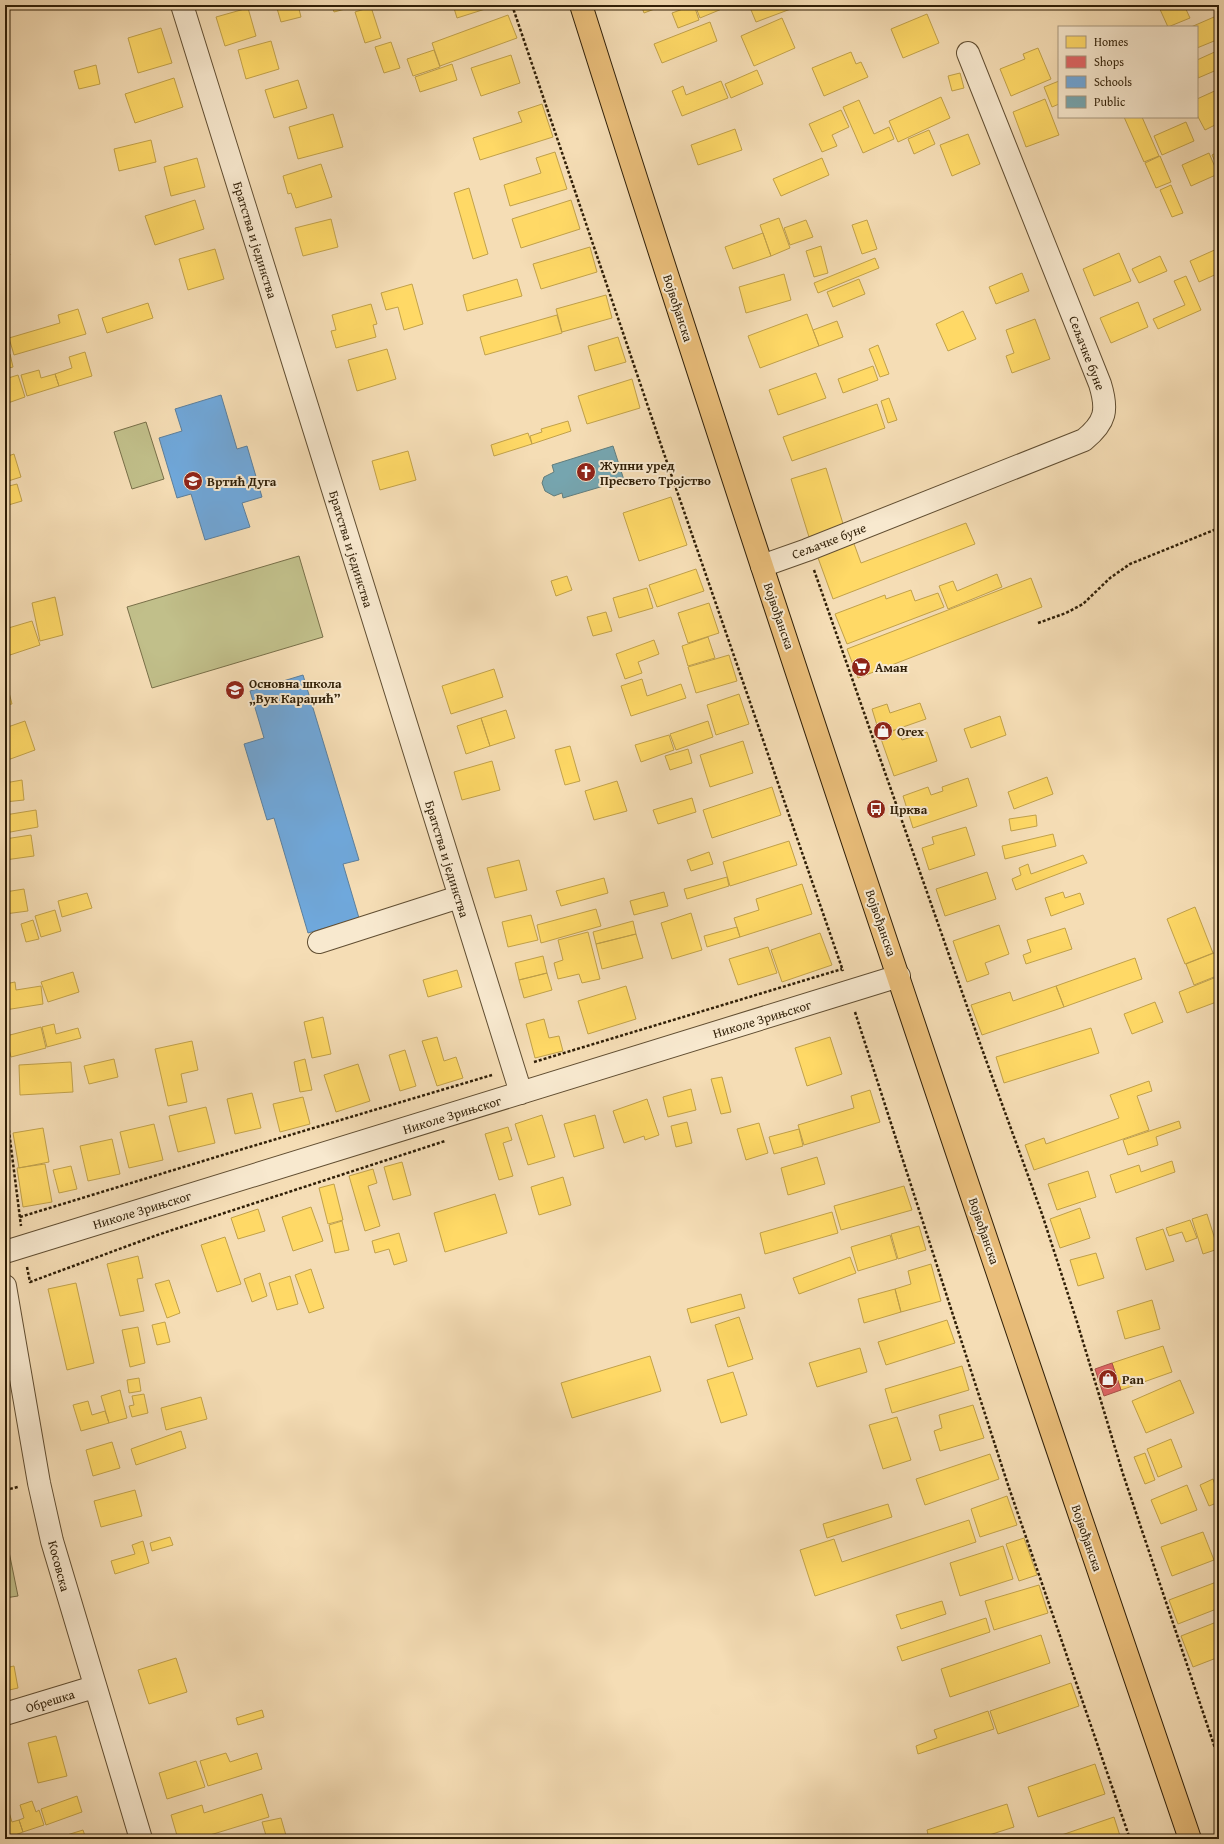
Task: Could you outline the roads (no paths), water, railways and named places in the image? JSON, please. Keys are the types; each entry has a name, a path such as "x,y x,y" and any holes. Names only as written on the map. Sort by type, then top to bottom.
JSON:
{"main road":[{"name":"Војвођанска","path":"581,5 762,566 1190,1839"}],"street":[{"name":"Братства и јединства","path":"182,5 521,1093"},
{"name":"Сељачке буне","path":"762,566 808,550 1084,440 1093,432 1103,418 1104,397 1100,384 968,52"},
{"path":"319,942 459,897"},
{"name":"Николе Зрињског","path":"15,1250 899,976"},
{"name":"Косовска","path":"5,1286 8,1326 46,1514 94,1687 141,1839"},
{"name":"Обрешка","path":"5,1714 94,1687"}],"place":[{"name":"Жупни уред Пресвето Тројство","path":"586,472"},
{"name":"Вртић Дуга","path":"193,481"},
{"name":"Аман","path":"861,667"},
{"name":"Основна школа „Вук Караџић”","path":"235,690"},
{"name":"Orex","path":"883,731"},
{"name":"Црква","path":"876,809"},
{"name":"Pan","path":"1108,1379"}]}
